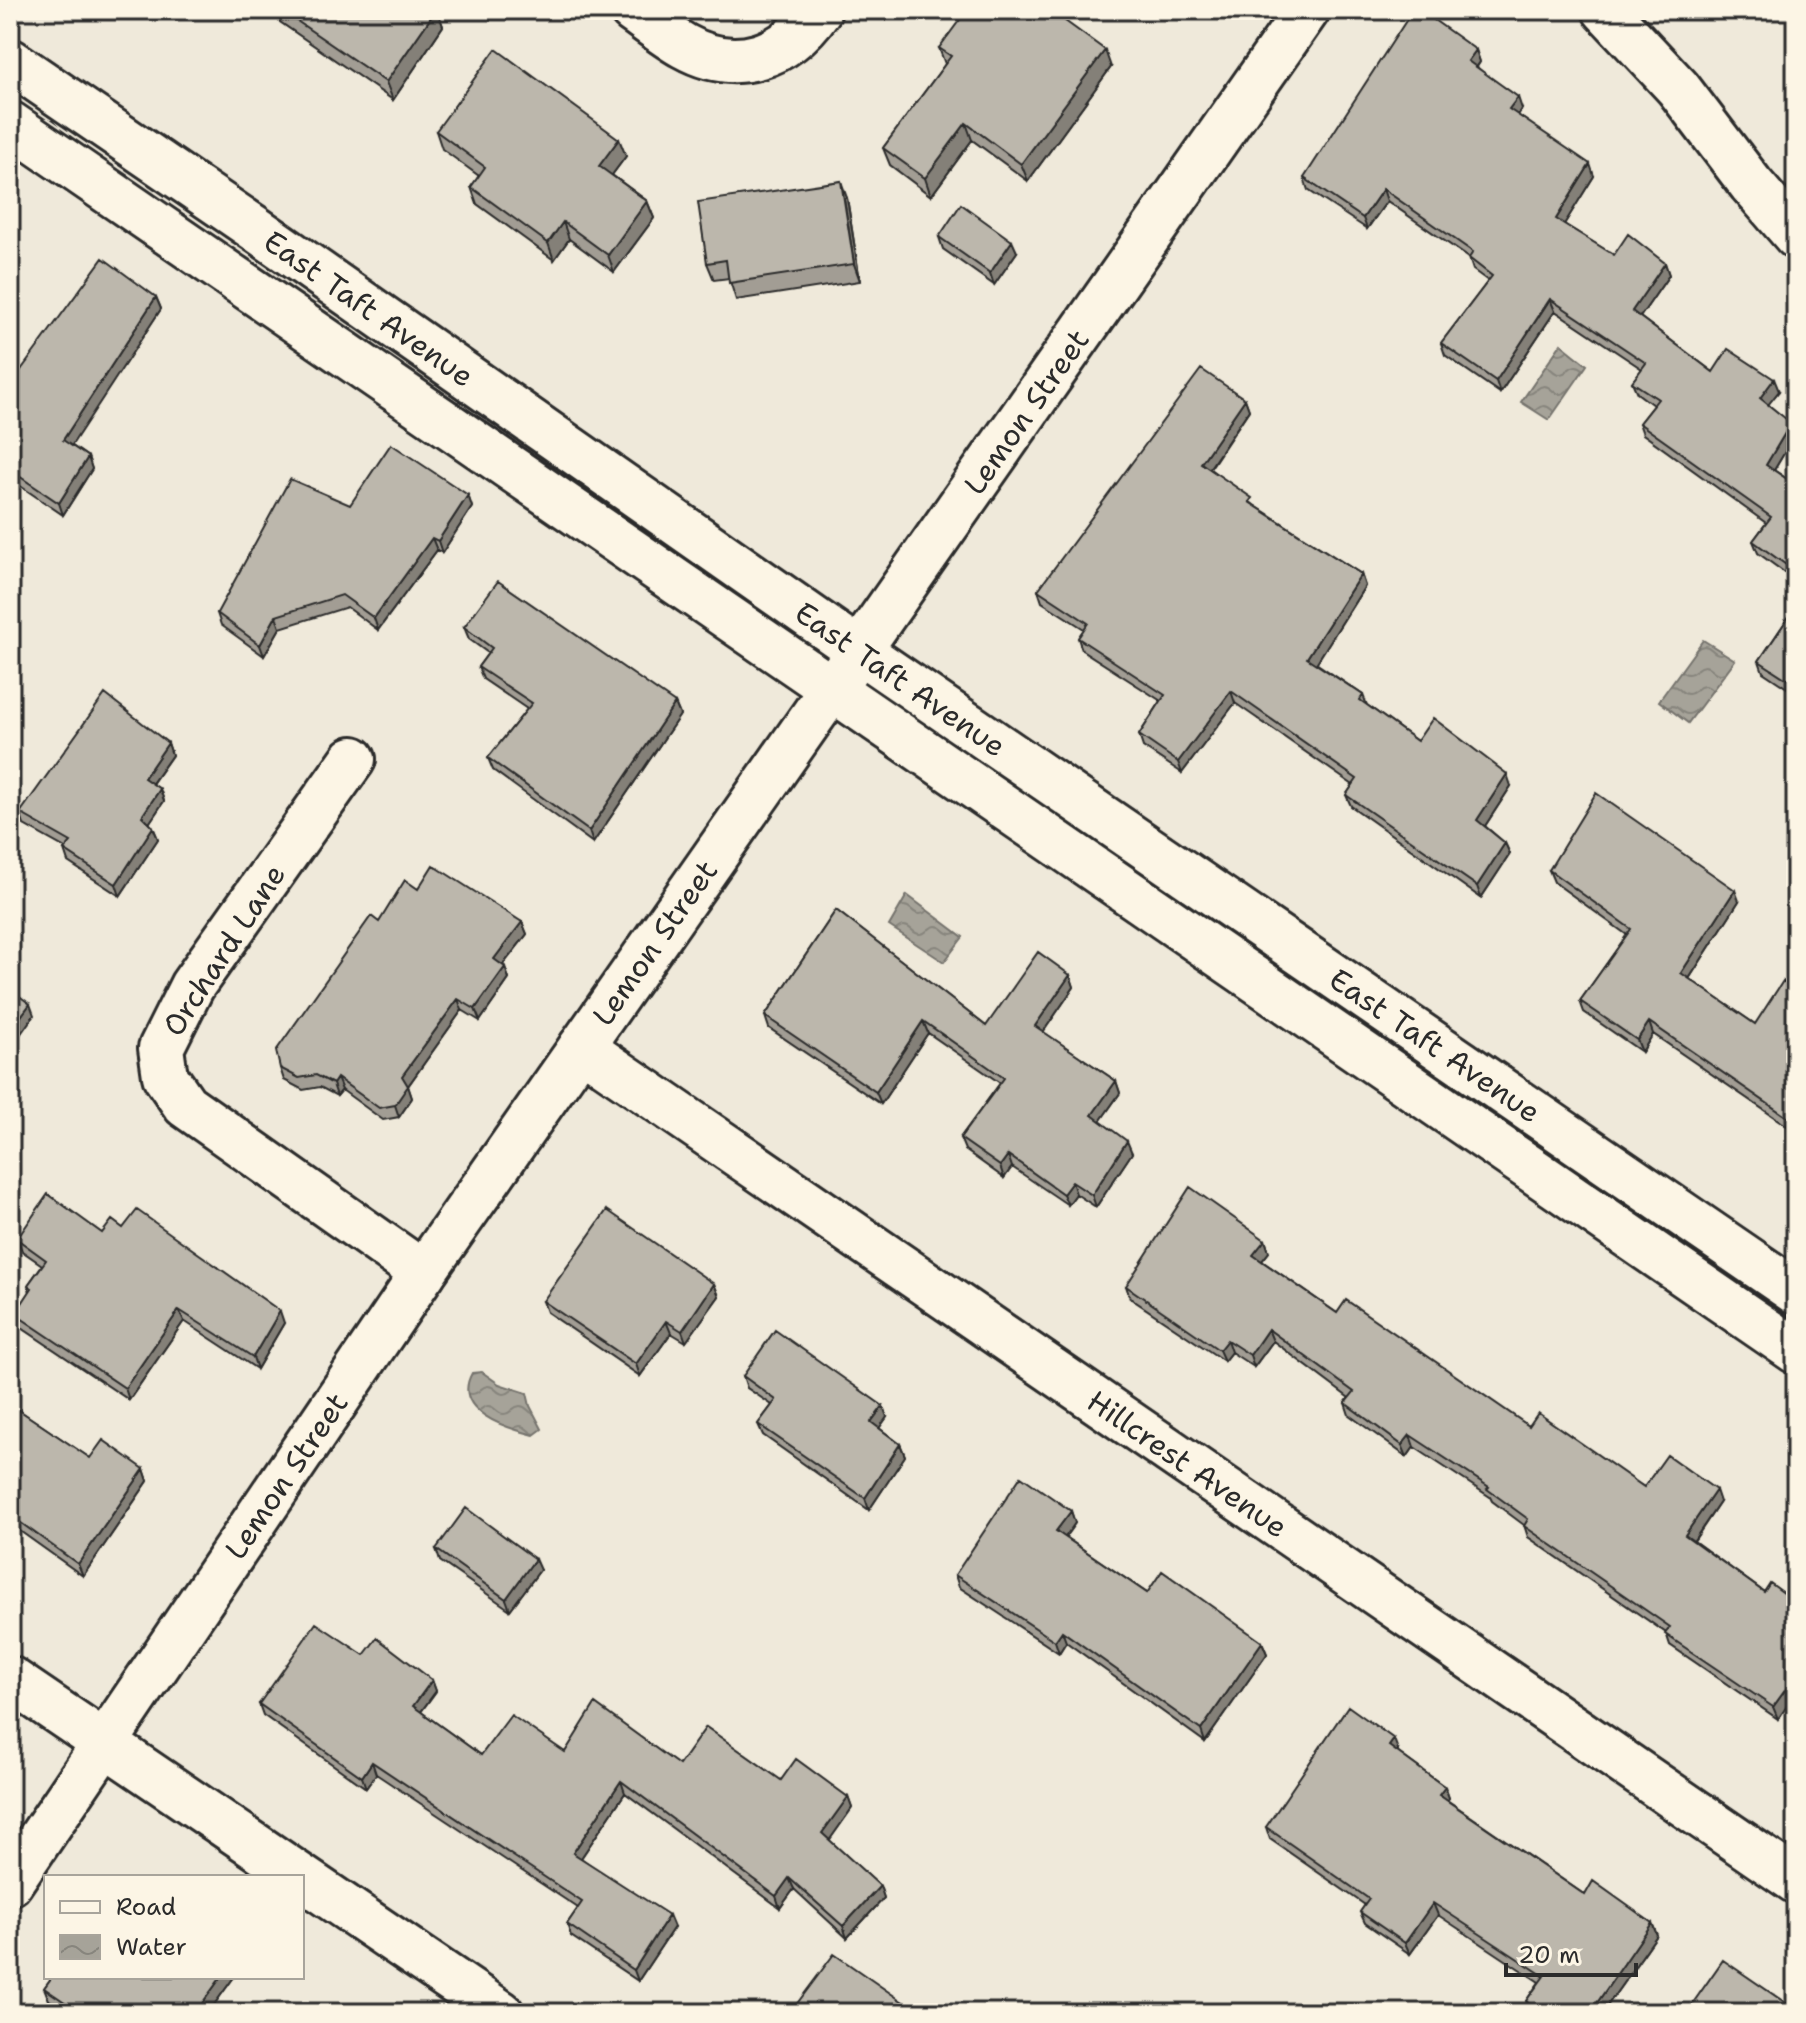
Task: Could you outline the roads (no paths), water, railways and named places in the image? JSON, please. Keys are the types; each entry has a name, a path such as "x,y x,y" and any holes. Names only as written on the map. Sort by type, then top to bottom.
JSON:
{"street":[{"path":"632,10 685,47 723,61 749,60 781,48 807,27 819,10"},
{"name":"Lemon Street","path":"10,1883 423,1273 1307,10"},
{"path":"1605,10 1678,88 1751,184 1796,236"},
{"name":"East Taft Avenue","path":"10,61 858,650 1796,1292"},
{"path":"17,145 61,95"},
{"name":"East Taft Avenue","path":"17,145 831,688 1796,1351"},
{"name":"Orchard Lane","path":"353,759 192,986 161,1048 165,1076 185,1105 423,1273"},
{"name":"Hillcrest Avenue","path":"581,1047 1796,1881"},
{"path":"1662,1259 1689,1219"},
{"path":"10,1679 300,1875"},
{"path":"304,1878 501,2013"}],"water":[{"path":"1561,344 1587,365 1549,420 1521,402"},
{"path":"1703,640 1735,660 1688,723 1659,701"},
{"path":"907,895 963,937 944,962 889,926"},
{"path":"482,1372 499,1384 527,1393 542,1429 534,1435 522,1432 485,1416 475,1407 469,1398 467,1386 472,1373"}]}
